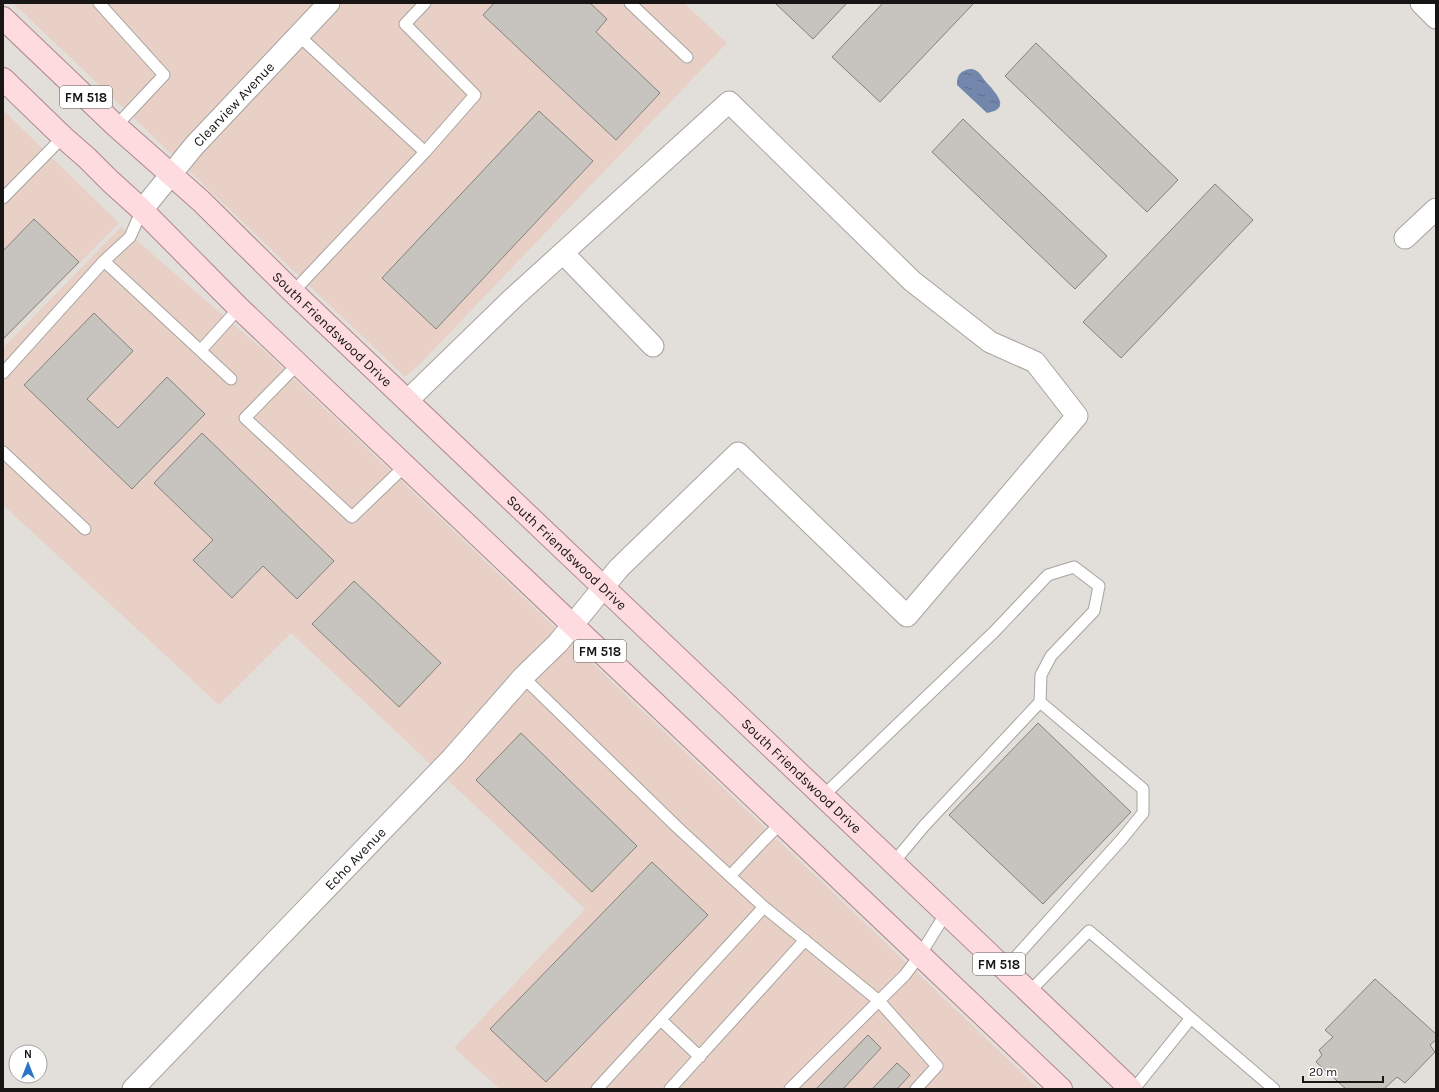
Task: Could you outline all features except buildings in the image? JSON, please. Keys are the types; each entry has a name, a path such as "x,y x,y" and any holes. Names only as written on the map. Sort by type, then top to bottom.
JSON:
{"main road":[{"name":"South Friendswood Drive","path":"3,18 116,126 201,201 293,292 1132,1089"},
{"name":"FM 518","path":"3,79 142,210 239,308 1062,1089"}],"street":[{"name":"Clearview Avenue","path":"142,210 194,146 329,3"},
{"path":"1421,3 1436,18"},
{"name":"Echo Avenue","path":"133,1089 453,757 523,677 558,643 620,568 738,454 907,616 1077,416 1035,362 990,342 912,281 729,102 563,253"},
{"path":"1405,238 1436,209"},
{"path":"408,400 512,299 563,253 654,346"}],"lane":[{"path":"99,3 164,75 116,126"},
{"path":"293,292 425,152 475,95 405,24 425,3"},
{"path":"630,3 688,57"},
{"path":"298,36 425,152"},
{"path":"4,193 63,137"},
{"path":"3,373 104,261 130,237 142,210"},
{"path":"104,261 231,379"},
{"path":"201,350 239,308"},
{"path":"298,364 245,418 352,517 405,466"},
{"path":"3,452 85,529"},
{"path":"823,796 994,632 1048,575 1074,567 1099,586 1094,611 1051,656 1041,675 1040,702 924,826 893,863"},
{"path":"523,677 677,827 764,907 879,1001 938,1066 916,1089"},
{"path":"1005,970 1121,840 1143,813 1143,789 1040,702"},
{"path":"730,876 781,823"},
{"path":"597,1089 764,907"},
{"path":"790,1089 905,975 920,955 946,913"},
{"path":"1029,992 1089,932 1274,1089"},
{"path":"670,1089 805,940"},
{"path":"1132,1089 1191,1018"},
{"path":"661,1020 700,1057"}],"shaded area":[{"path":"13,3 684,3 727,43 418,366 405,377"},
{"path":"3,110 119,223 3,341"},
{"path":"121,227 268,354 1039,1089 500,1089 454,1048 585,909 291,633 219,705 3,505 3,348"}],"water":[{"path":"970,69 976,70 980,73 1000,100 999,108 995,111 987,113 957,85 960,74"}]}
